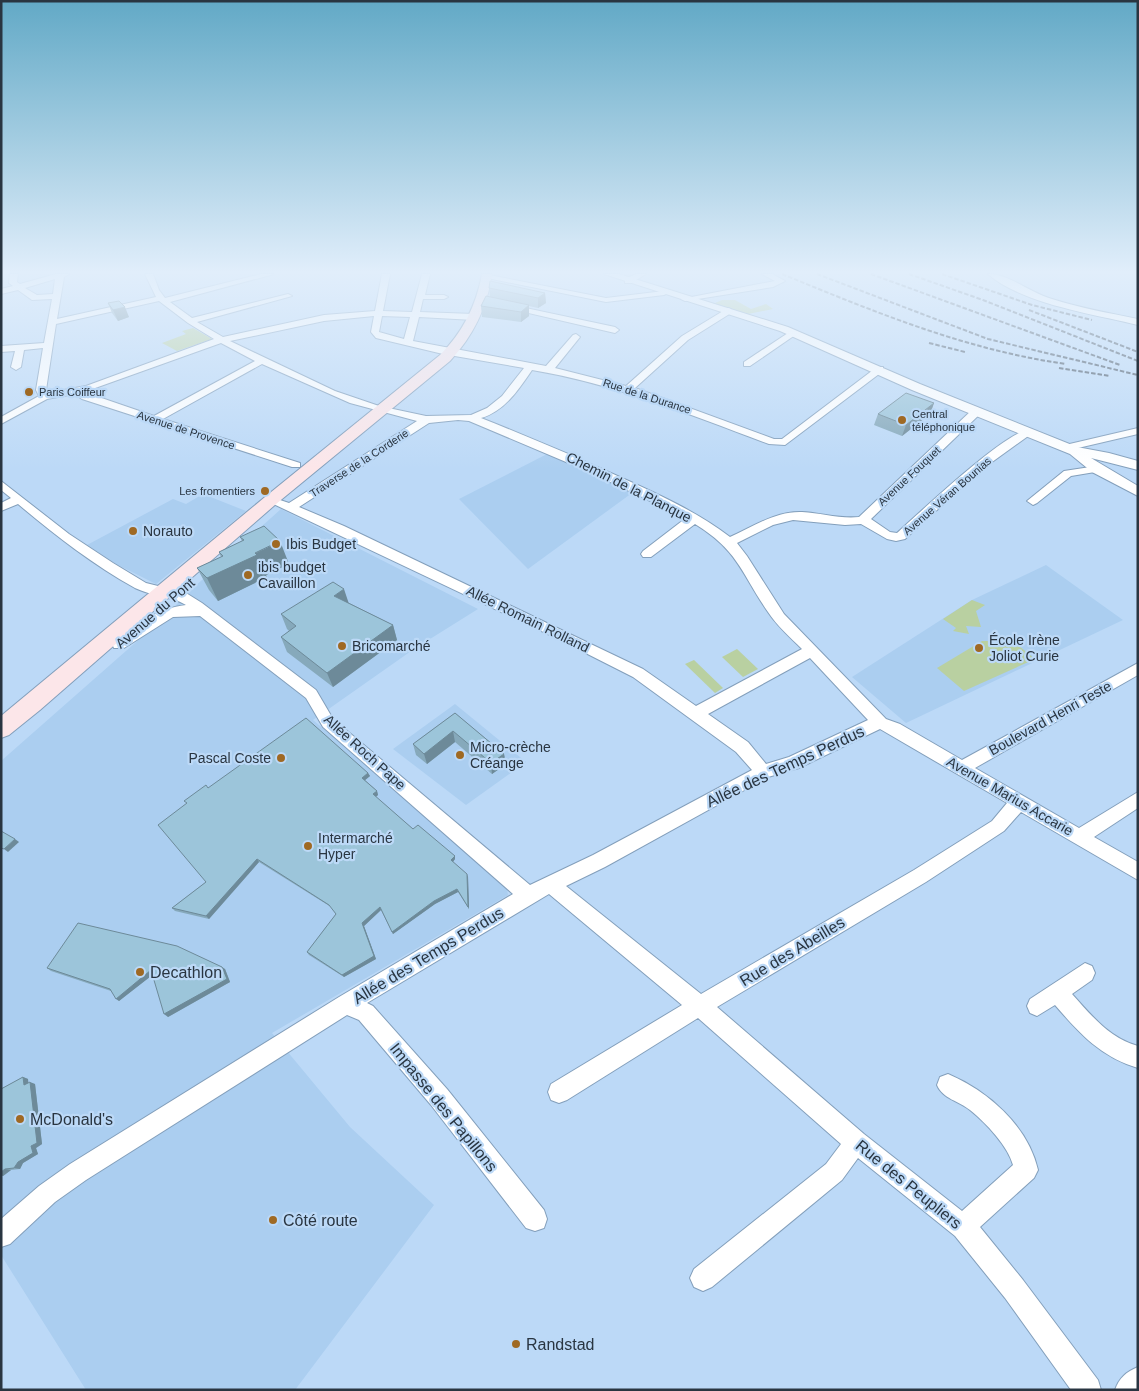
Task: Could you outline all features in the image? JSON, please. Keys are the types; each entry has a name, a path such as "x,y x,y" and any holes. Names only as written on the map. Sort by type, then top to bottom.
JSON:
{"main road":[{"name":"Avenue du Pont","path":"1,743 119,644 170,594 280,502 299,471 383,409 452,352 462,339"},
{"name":"Avenue du Pont","path":"1,729 47,693 132,620 170,594"}],"street":[{"path":"44,397 41,390 49,339"},
{"path":"1,421 44,397 77,391 226,339"},
{"name":"Rue de la Durance","path":"396,339 452,352 579,375 628,389 780,443 785,442 828,407 880,370"},
{"path":"548,369 574,339"},
{"path":"628,389 683,339"},
{"path":"747,364 785,339"},
{"path":"808,339 916,387 1069,449 1095,463 1138,492"},
{"name":"Chemin de la Planque","path":"221,340 289,376 338,396 428,420 448,416 470,418 556,451 664,502 729,542 750,569 767,603 881,723"},
{"path":"1,349 49,344"},
{"path":"16,367 20,348"},
{"path":"154,420 261,361"},
{"path":"470,418 485,414 502,403 530,366"},
{"name":"Avenue de Provence","path":"77,391 86,397 299,471"},
{"name":"Avenue Fouquet","path":"863,520 977,411"},
{"name":"Traverse de la Corderie","path":"280,502 428,420"},
{"path":"1069,449 1138,431"},
{"name":"Avenue Véran Bounias","path":"863,520 887,535 901,536 1002,448 1028,432"},
{"path":"1033,501 1068,473 1095,463 1138,466"},
{"name":"Allée Roch Pape","path":"1,484 80,548 142,586 187,599 311,694 328,722 528,895"},
{"path":"1,508 20,499"},
{"name":"Allée Romain Rolland","path":"280,502 603,655 646,678 742,747 763,772"},
{"path":"729,542 785,517 802,516 834,521 863,520"},
{"path":"648,554 693,519"},
{"path":"132,620 144,601 142,586"},
{"path":"119,644 169,612 190,608 203,611"},
{"path":"697,713 812,650"},
{"name":"Boulevard Henri Teste","path":"966,771 968,764 1138,668"},
{"name":"Allée des Temps Perdus","path":"1,1235 47,1194 78,1172 346,1004 528,895 598,861 763,772 792,764 868,726 881,723"},
{"name":"Avenue Marius Accarie","path":"881,723 894,728 1138,872"},
{"path":"1078,837 1138,799"},
{"name":"Rue des Abeilles","path":"559,1092 616,1054 700,1006 967,846 998,826 1019,802"},
{"name":"Rue des Peupliers","path":"550,884 700,1006 856,1142 964,1227 1014,1290 1088,1390"},
{"path":"1037,1006 1085,973"},
{"path":"1057,992 1106,1045 1121,1054 1138,1056"},
{"name":"Impasse des Papillons","path":"346,1004 366,1013 439,1097 535,1219"},
{"path":"948,1085 979,1103 1020,1150 1025,1161 1026,1170 980,1209 964,1227"},
{"path":"704,1278 834,1172 856,1142"},
{"path":"1128,1390 1138,1380"}],"shaded area":[{"path":"551,452 632,493 528,569 459,499"},
{"path":"203,494 246,511 156,584 118,565 87,545 173,499 186,504"},
{"path":"281,509 478,609 414,649 313,720 506,882 508,895 272,1033 350,1127 434,1205 295,1390 86,1390 1,1255 1,761 160,621 192,589"},
{"name":"École Irène Joliot Curie","path":"1046,565 1123,620 906,723 852,677 972,600"},
{"name":"Micro-crèche Créange","path":"455,704 526,762 466,805 393,749"}],"green space":[{"path":"173,339 212,339 177,351 162,343"},
{"path":"972,600 985,605 976,611 981,627 966,626 969,634 953,631 956,628 943,619"},
{"path":"982,641 1013,641 1035,659 964,691 937,668"},
{"path":"737,649 758,669 743,677 722,657"},
{"path":"694,660 723,688 715,693 685,664"}],"building":[{"path":"906,393 934,403 906,425 878,414"},
{"path":"264,526 280,541 255,553 257,555 207,578 197,568 223,556 219,552 244,540 240,537"},
{"name":"Bricomarché","path":"333,582 344,589 334,596 393,625 327,673 281,637 296,626 281,614"},
{"path":"455,713 504,754 491,763 453,731 424,754 413,744"},
{"name":"Intermarché Hyper","path":"306,718 368,773 362,778 377,791 373,794 413,829 418,825 455,856 451,860 467,874 468,907 457,889 434,901 392,932 380,907 362,923 374,956 342,975 307,952 336,914 329,905 257,859 206,916 172,908 206,882 158,825 187,803 184,801 206,785 208,788"},
{"path":"1,831 15,839 4,849 1,848"},
{"name":"Decathlon","path":"78,923 177,946 222,967 227,979 164,1014 151,970 116,999 110,989 47,968"},
{"name":"McDonald's","path":"23,1077 24,1085 30,1082 37,1143 31,1146 33,1153 18,1162 14,1168 5,1169 1,1172 1,1089"}],"railway":[{"path":"957,339 1029,358 1066,364"},
{"path":"988,339 1138,375"},
{"path":"1049,339 1120,365"},
{"path":"1082,339 1138,361"},
{"path":"1104,339 1138,352"},
{"path":"929,343 965,352"},
{"path":"1059,368 1110,376"}],"place":[{"name":"Paris Coiffeur","path":"29,392"},
{"name":"Central téléphonique","path":"902,420"},
{"name":"Les fromentiers","path":"265,491"},
{"name":"Norauto","path":"133,531"},
{"name":"Ibis Budget","path":"276,544"},
{"name":"ibis budget Cavaillon","path":"248,575"},
{"name":"Bricomarché","path":"342,646"},
{"name":"École Irène Joliot Curie","path":"979,648"},
{"name":"Micro-crèche Créange","path":"460,755"},
{"name":"Pascal Coste","path":"281,758"},
{"name":"Intermarché Hyper","path":"308,846"},
{"name":"Decathlon","path":"140,972"},
{"name":"McDonald's","path":"20,1119"},
{"name":"Côté route","path":"273,1220"},
{"name":"Randstad","path":"516,1344"}]}
